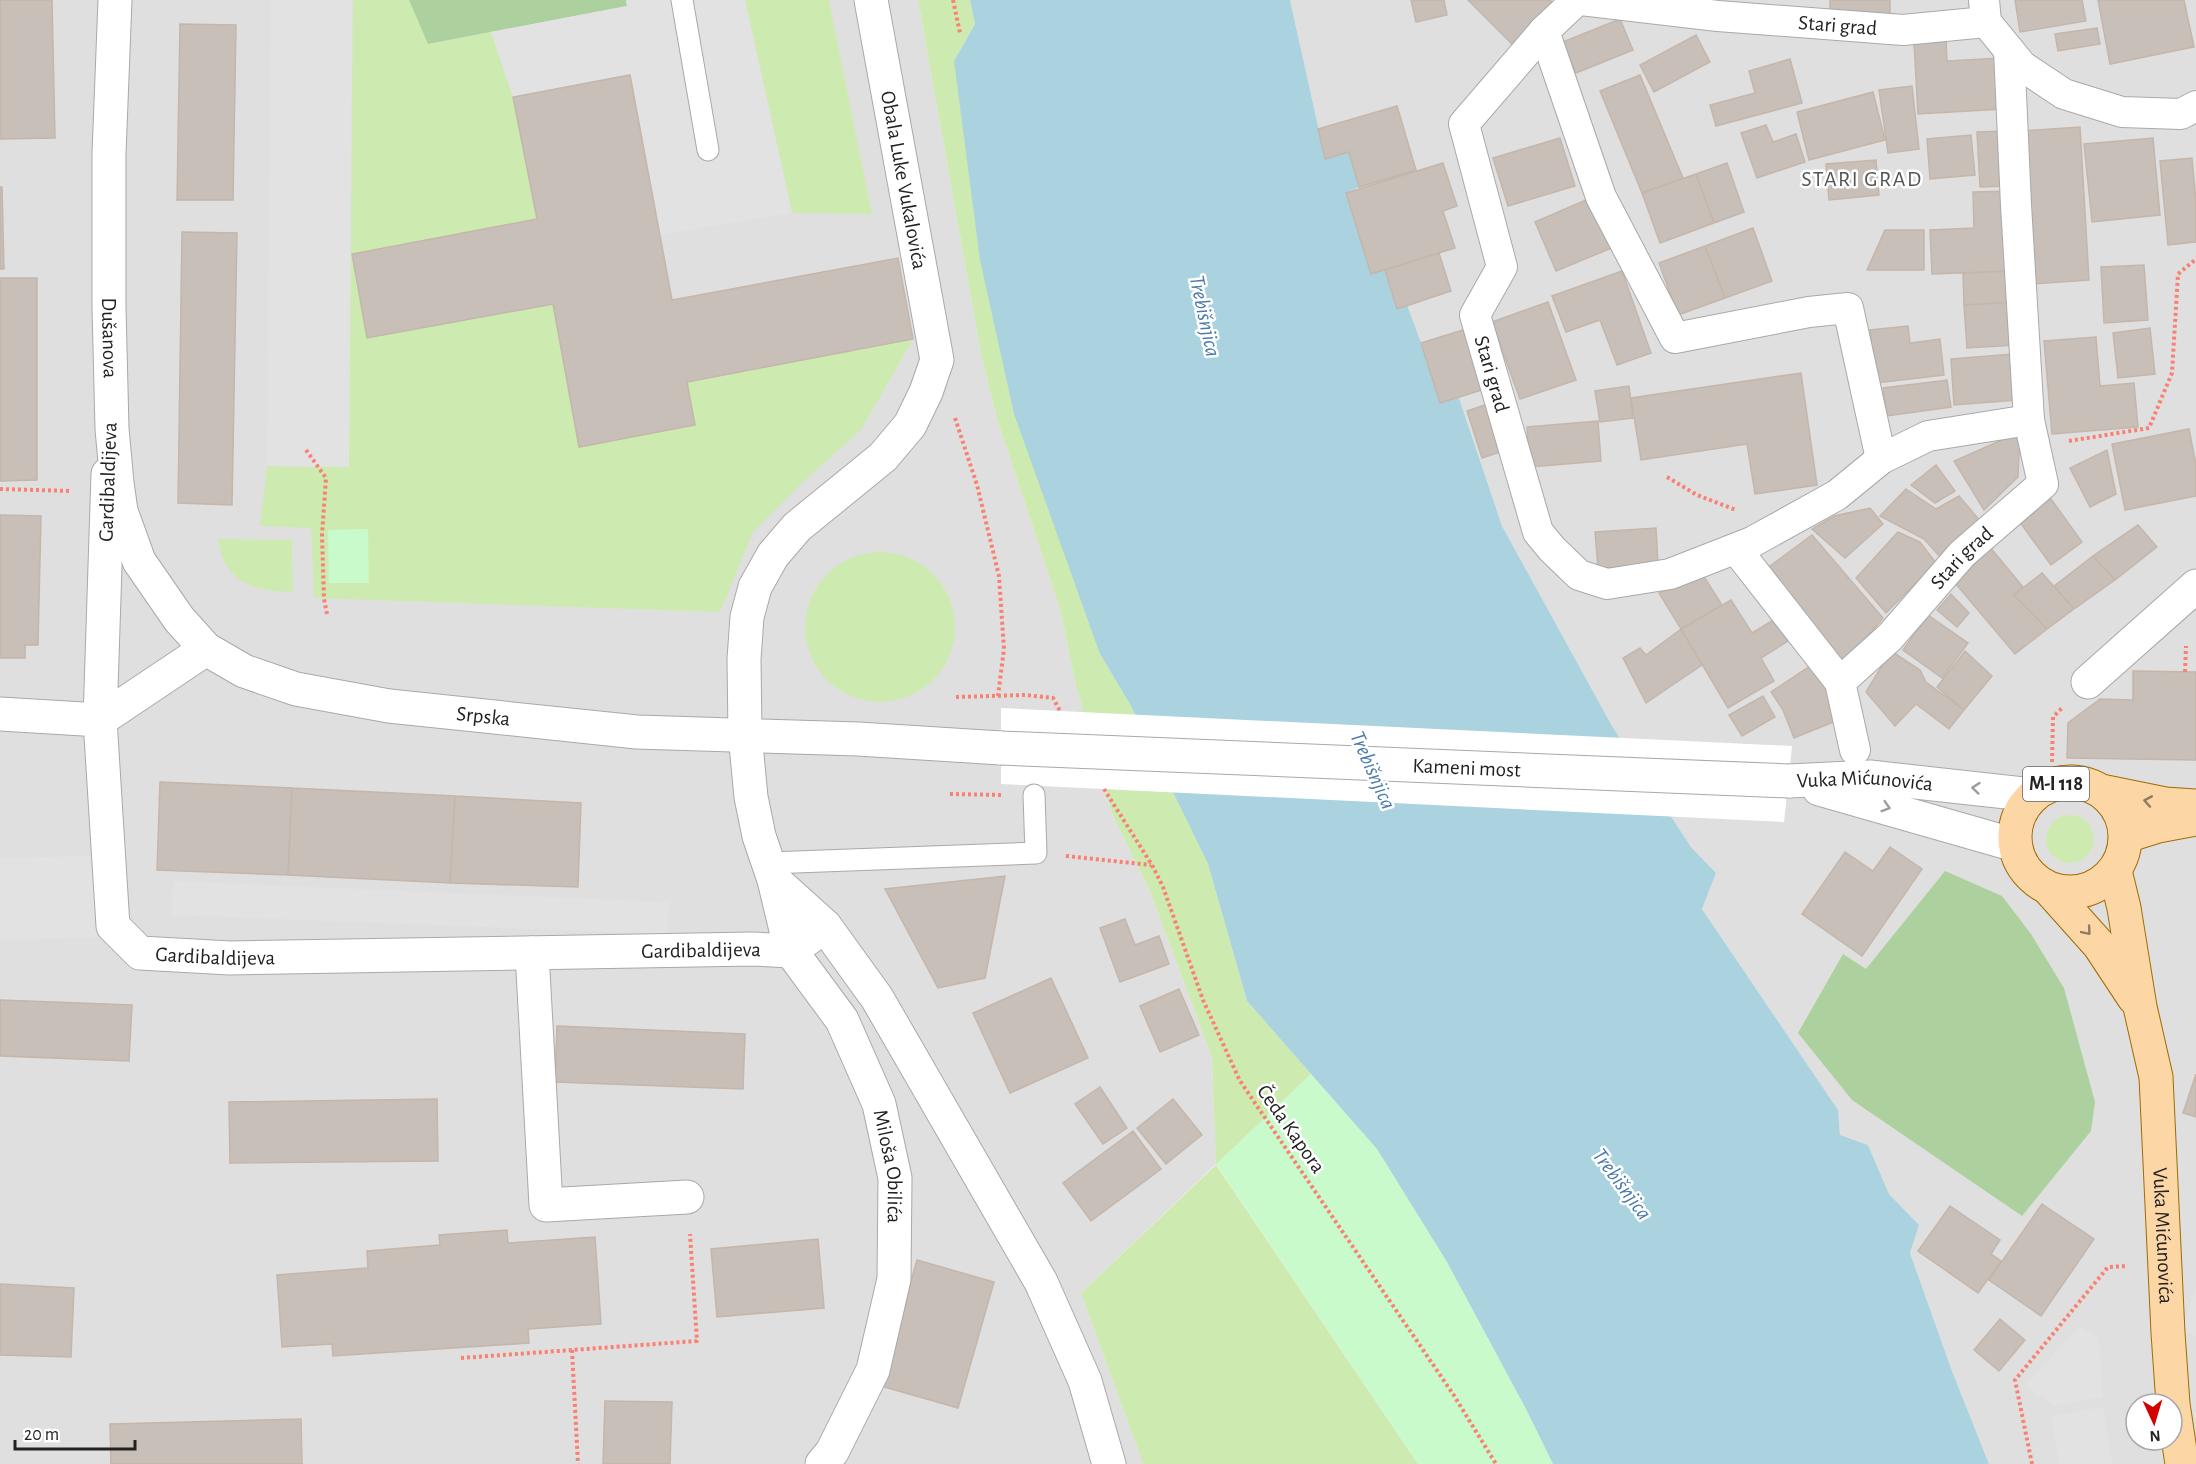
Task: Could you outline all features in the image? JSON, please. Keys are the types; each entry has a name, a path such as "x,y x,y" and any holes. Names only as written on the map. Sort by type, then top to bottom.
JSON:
{"main road":[{"name":"M-I 118","path":"2015,845 2015,826 2022,809 2034,795 2049,786 2067,782 2085,783 2101,791 2165,804 2196,806"},
{"name":"M-I 118","path":"2101,791 2114,803 2123,819 2126,836"},
{"path":"2015,845 2021,863 2032,878 2048,888 2066,893 2085,891 2102,883 2115,871 2123,855 2126,836 2158,826 2196,819"},
{"name":"Vuka Mićunovića","path":"2115,871 2124,908 2140,1007 2156,1077 2168,1333 2173,1404 2182,1464"},
{"name":"Vuka Mićunovića","path":"2048,888 2099,945 2140,1007"}],"street":[{"name":"Dušanova","path":"114,0 109,154 111,386 117,483 121,511 139,561 179,620 206,649"},
{"name":"Obala Luke Vukalovića","path":"772,871 759,836 751,797 745,734 746,628 755,587 773,555 796,527 883,457 910,425 926,392 937,360 872,0"},
{"name":"Stari grad","path":"2031,428 1928,436 1881,459 1837,495 1752,542 1670,574 1608,584 1579,575 1538,532 1475,315 1502,267 1464,124 1544,31 1579,0 1718,16 1903,30 1985,11 2009,50 2022,66 2064,94 2122,112 2191,117"},
{"path":"1544,31 1601,197 1676,338 1809,312 1848,308 1881,459"},
{"name":"Stari grad","path":"1840,682 1890,637 1962,554 2043,484 2031,428 2016,205 2009,50"},
{"name":"Gardibaldijeva","path":"111,386 100,720 113,926 140,953 230,958 753,949 791,951 825,926"},
{"path":"1736,549 1840,682 1855,750"},
{"path":"2088,682 2196,586"},
{"name":"Srpska","path":"206,649 244,671 296,689 389,706 637,732 745,734 1000,748"},
{"path":"0,714 100,720 206,649"},
{"name":"Kameni most","path":"1000,748 1789,781"},
{"name":"Vuka Mićunovića","path":"1789,781 1870,777 2034,795"},
{"name":"Vuka Mićunovića","path":"1789,781 2015,845"},
{"path":"772,871 825,926 877,998 1041,1282 1085,1381 1109,1464"},
{"name":"Miloša Obilića","path":"772,871 791,951 842,1020 879,1104 895,1178 894,1279 873,1370 832,1452 822,1464"},
{"path":"532,952 546,1205 687,1197"},
{"path":"2190,1464 2196,1444"}],"lane":[{"path":"682,0 708,150"},
{"path":"772,871 1036,853 1034,795"}],"path":[{"path":"953,0 960,33"},
{"path":"2031,428 2050,444 2149,428 2172,373 2178,274 2196,259"},
{"path":"955,417 977,485 999,576 1004,649 998,696"},
{"path":"306,450 326,478 322,535 324,599 327,614"},
{"path":"1667,477 1697,495 1736,510 1747,507"},
{"path":"0,489 107,492"},
{"path":"956,697 1025,695 1053,698 1060,711"},
{"path":"2052,734 2052,766"},
{"name":"Čeda Kapora","path":"1103,788 1152,865 1163,887 1203,1000 1239,1081 1453,1394 1496,1464"},
{"path":"950,795 1034,795"},
{"path":"1036,853 1152,865"},
{"path":"461,1358 697,1341 687,1197"},
{"path":"2032,1464 2015,1380 2108,1267"},
{"path":"572,1350 578,1464"}],"shaded area":[{"path":"0,0 918,0 981,354 997,419 1060,609 1076,686 1113,816 1150,891 1212,1058 1216,1164 1081,1293 1143,1464 0,1464"},
{"path":"271,0 352,0 349,467 267,466"},
{"path":"626,0 745,0 792,213 659,235 513,97 491,32 627,6"},
{"path":"1290,0 2196,0 2196,1464 1989,1464 1952,1371 1910,1253 1919,1225 1889,1194 1868,1145 1840,1136 1838,1110 1702,909 1716,873 1691,847 1612,726 1502,526 1459,398 1440,403 1407,306 1397,309 1371,274 1346,193 1359,187 1325,159"},
{"path":"94,856 96,938 0,940 0,858"},
{"path":"173,881 669,902 668,934 171,915"},
{"path":"2196,1287 2196,1336 2181,1331"},
{"path":"2079,1326 2099,1338 2103,1397 2053,1406 2026,1385"},
{"path":"2103,1407 2112,1464 2059,1464 2051,1416"}],"green space":[{"path":"353,0 409,0 429,44 491,32 513,97 537,219 352,254 367,338 553,304 580,446 695,425 687,382 913,339 861,430 803,482 753,532 720,612 314,598 311,528 260,526 267,466 349,467"},
{"path":"409,0 626,0 627,6 428,44"},
{"path":"745,0 829,0 872,214 792,213"},
{"path":"918,0 970,0 975,24 954,61 1100,654 1131,706 1208,864 1247,1001 1311,1074 1216,1165 1212,1058 1150,891 1113,816 1076,686 1060,609 997,419 981,354"},
{"path":"368,529 369,583 329,583 328,530"},
{"path":"218,539 292,540 293,592 266,590 243,582 226,565"},
{"path":"880,552 909,557 922,564 933,574 943,585 950,598 955,627 950,656 943,669 933,680 922,690 909,697 880,702 851,697 838,690 827,680 817,669 810,656 805,627 810,598 817,585 827,574 838,564 851,557"},
{"path":"2065,815 2075,815 2090,825 2094,839 2093,848 2084,859 2075,863 2065,863 2050,853 2046,844 2046,834 2056,819"},
{"path":"1945,871 2002,896 2031,934 2064,988 2095,1102 2091,1131 2022,1216 1852,1100 1798,1033 1843,954 1866,969"},
{"path":"1311,1074 1377,1149 1447,1262 1553,1464 1418,1464 1216,1164"},
{"path":"1216,1165 1418,1464 1143,1464 1081,1293"}],"water":[{"name":"Trebišnjica","path":"970,0 1290,0 1325,158 1349,152 1359,187 1346,193 1371,273 1385,270 1397,308 1407,305 1440,403 1459,398 1502,526 1612,726 1691,847 1716,873 1702,909 1838,1110 1840,1135 1868,1145 1889,1194 1919,1225 1910,1253 1952,1371 1989,1464 1553,1464 1447,1262 1377,1149 1247,1001 1208,864 1131,706 1100,654 1014,414 980,260 954,61 975,24"}],"pier":[{"path":"1001,708 1792,746 1784,822 1001,784"}],"building":[{"path":"0,0 52,0 55,138 0,139"},
{"path":"1411,0 1444,0 1447,15 1416,22"},
{"path":"1468,0 1550,0 1554,4 1512,44"},
{"path":"1830,0 1890,0 1890,14 1830,12"},
{"path":"2015,0 2082,0 2086,21 2020,32"},
{"path":"2098,0 2184,0 2194,47 2110,64"},
{"path":"1620,19 1633,50 1576,73 1563,42"},
{"path":"180,24 236,25 233,200 177,200"},
{"path":"2097,28 2100,44 2058,51 2055,34"},
{"path":"1696,35 1710,62 1654,92 1640,65"},
{"path":"1946,40 1947,61 2000,58 2003,109 1918,114 1914,42"},
{"path":"1790,59 1802,103 1716,126 1710,105 1755,93 1749,71"},
{"path":"630,75 672,300 898,258 913,339 687,382 695,425 579,447 553,304 367,338 352,254 537,219 513,97"},
{"path":"1640,75 1683,178 1642,193 1600,91"},
{"path":"1912,86 1919,149 1888,153 1879,90"},
{"path":"1873,92 1885,140 1809,160 1797,112"},
{"path":"1397,106 1416,170 1359,187 1349,152 1325,159 1318,129"},
{"path":"1766,125 1773,142 1796,134 1805,162 1757,178 1741,133"},
{"path":"2080,127 2089,280 2031,284 2020,131"},
{"path":"2004,131 2007,186 1980,187 1977,132"},
{"path":"1971,135 1975,175 1930,179 1927,139"},
{"path":"1560,138 1575,186 1508,206 1493,158"},
{"path":"2153,138 2160,215 2092,222 2084,144"},
{"path":"2192,158 2196,202 2196,242 2168,245 2160,161"},
{"path":"1876,160 1879,195 1829,200 1826,164"},
{"path":"1443,163 1457,206 1443,211 1455,248 1371,274 1346,193"},
{"path":"1727,163 1744,212 1714,223 1696,174"},
{"path":"1696,174 1714,223 1660,243 1642,193"},
{"path":"0,187 2,187 4,269 0,269"},
{"path":"2009,191 2011,271 1932,274 1930,230 1974,228 1973,192"},
{"path":"1593,197 1614,247 1556,271 1535,222"},
{"path":"1753,228 1772,281 1725,298 1705,246"},
{"path":"1885,230 1924,230 1924,270 1867,270"},
{"path":"182,232 237,233 232,505 178,503"},
{"path":"1705,246 1725,298 1678,315 1659,263"},
{"path":"1439,253 1451,291 1397,309 1385,270"},
{"path":"2144,265 2148,320 2104,323 2101,267"},
{"path":"1622,271 1651,353 1617,365 1600,320 1566,332 1552,296"},
{"path":"2011,271 2014,302 1964,305 1963,273"},
{"path":"0,278 37,278 37,480 0,481"},
{"path":"1548,302 1576,380 1520,399 1492,322"},
{"path":"2014,302 2016,345 1967,348 1964,305"},
{"path":"1908,326 1910,343 1940,339 1944,375 1876,383 1870,330"},
{"path":"2150,328 2155,374 2118,378 2113,333"},
{"path":"1466,329 1485,389 1440,403 1421,343"},
{"path":"2096,337 2100,386 2134,383 2138,427 2052,434 2044,341"},
{"path":"2013,354 2017,400 1954,405 1951,359"},
{"path":"1801,373 1817,485 1755,494 1747,444 1641,460 1631,398"},
{"path":"1947,380 1951,407 1887,416 1883,388"},
{"path":"1629,386 1633,418 1600,422 1595,391"},
{"path":"1488,404 1503,451 1482,458 1467,411"},
{"path":"1598,421 1601,461 1530,467 1527,427"},
{"path":"2189,429 2196,465 2196,496 2125,510 2112,444"},
{"path":"2020,432 2018,477 1984,510 1954,461"},
{"path":"2107,450 2116,494 2090,507 2070,468"},
{"path":"1936,465 1955,491 1935,503 1911,485"},
{"path":"1906,489 1936,509 1959,496 1981,522 1942,559 1924,539 1880,516"},
{"path":"2051,499 2082,542 2051,565 2019,521"},
{"path":"1870,508 1883,524 1845,558 1812,529 1834,516"},
{"path":"0,515 41,516 38,645 25,645 25,658 0,658"},
{"path":"2138,525 2157,547 2115,580 2093,556"},
{"path":"1656,528 1658,565 1598,568 1595,532"},
{"path":"1898,532 1920,542 1936,563 1886,613 1856,578"},
{"path":"1812,535 1883,618 1842,667 1762,572"},
{"path":"1984,540 2023,587 2014,595 2047,629 2015,654 1950,577"},
{"path":"2093,556 2115,580 2074,609 2054,586"},
{"path":"1701,572 1722,605 1681,629 1659,593"},
{"path":"2042,573 2074,609 2047,629 2014,595"},
{"path":"1951,594 1969,613 1957,627 1937,610"},
{"path":"1731,600 1752,633 1775,619 1788,641 1761,658 1774,681 1728,708 1681,629"},
{"path":"1928,615 1968,643 1942,678 1903,650"},
{"path":"1681,629 1702,665 1646,703 1623,658 1640,648 1646,655"},
{"path":"1891,651 1920,670 1926,682 1964,710 1949,729 1916,704 1895,726 1866,692"},
{"path":"1965,651 1992,676 1964,710 1937,687"},
{"path":"1810,666 1830,690 1836,721 1794,738 1783,710 1771,692"},
{"path":"2133,671 2196,672 2196,760 2067,758 2068,723 2100,699 2133,700"},
{"path":"1763,696 1775,717 1742,736 1729,715"},
{"path":"160,782 292,788 288,875 157,870"},
{"path":"292,788 455,796 450,883 288,875"},
{"path":"455,796 581,803 578,887 450,883"},
{"path":"1890,847 1922,869 1862,956 1802,914 1845,852 1873,871"},
{"path":"1005,876 985,978 938,988 885,889"},
{"path":"1125,919 1135,945 1159,936 1169,964 1120,982 1100,928"},
{"path":"1051,978 1088,1058 1010,1093 973,1013"},
{"path":"1179,989 1199,1035 1160,1052 1140,1006"},
{"path":"0,1000 132,1005 129,1061 0,1056"},
{"path":"557,1026 745,1034 743,1089 555,1082"},
{"path":"2196,1074 2196,1117 2183,1113"},
{"path":"1100,1087 1127,1128 1103,1144 1075,1104"},
{"path":"437,1099 438,1161 230,1163 229,1102"},
{"path":"1173,1099 1202,1135 1166,1164 1137,1128"},
{"path":"1133,1131 1161,1169 1091,1221 1063,1183"},
{"path":"2042,1204 2094,1239 2041,1316 1989,1280"},
{"path":"1950,1206 2000,1240 1991,1254 2001,1261 1978,1293 1918,1251"},
{"path":"507,1230 508,1243 595,1237 601,1324 528,1329 529,1343 333,1356 332,1344 282,1347 277,1275 368,1268 367,1251 440,1245 439,1235"},
{"path":"818,1239 824,1308 717,1317 711,1249"},
{"path":"917,1260 994,1282 958,1408 881,1386"},
{"path":"0,1284 74,1288 71,1357 0,1355"},
{"path":"2000,1319 2025,1340 1999,1371 1974,1350"},
{"path":"605,1401 672,1402 670,1464 603,1464"},
{"path":"301,1419 302,1464 111,1464 110,1424"}],"district":[{"name":"STARI GRAD","path":"1862,179"}]}
